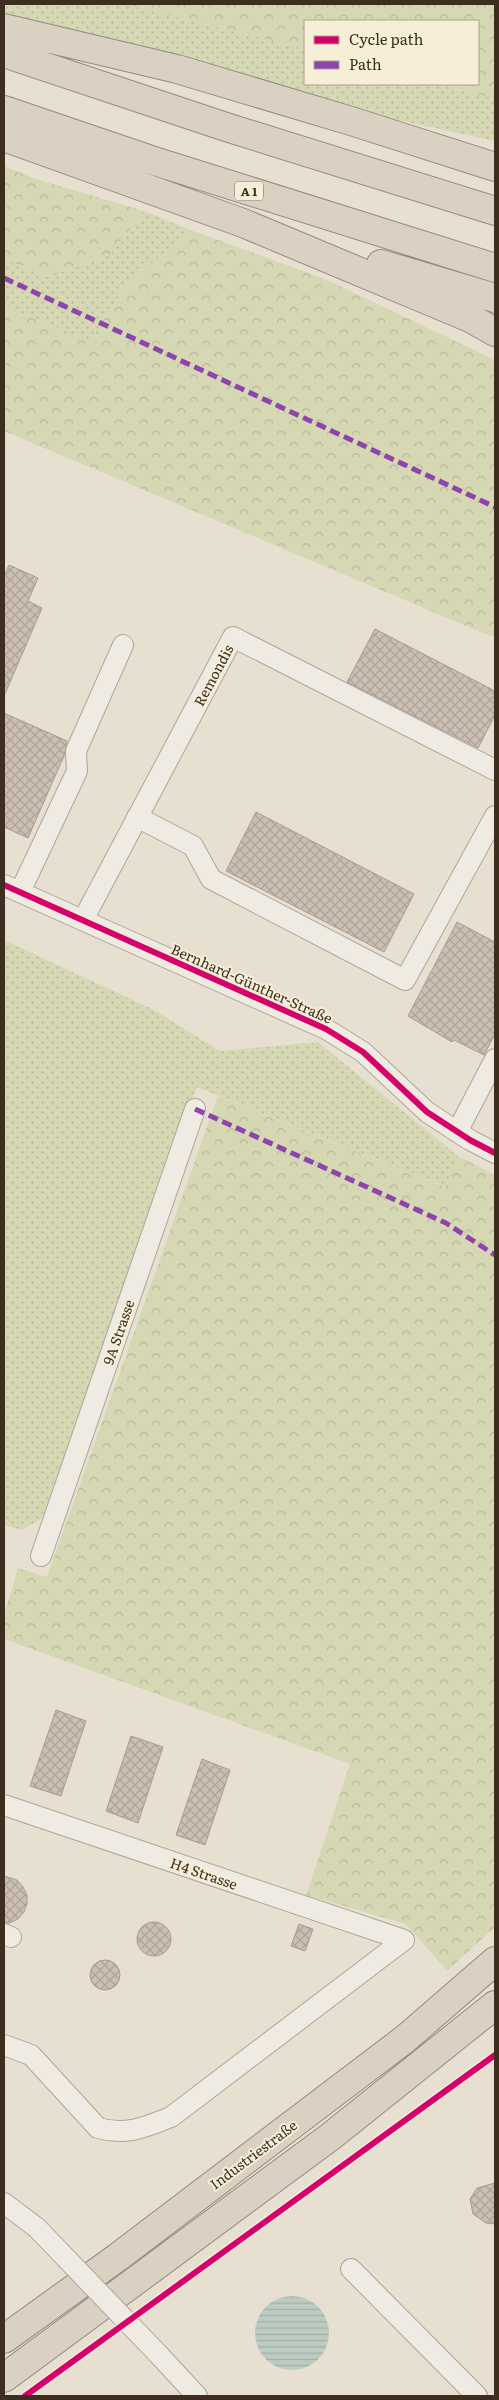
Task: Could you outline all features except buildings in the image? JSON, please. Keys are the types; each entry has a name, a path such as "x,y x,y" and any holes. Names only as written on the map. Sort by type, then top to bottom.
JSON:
{"highway":[{"path":"4,28 177,69 351,121 495,167"},
{"path":"4,53 226,127 495,210"},
{"name":"A 1","path":"4,110 151,160 495,268"},
{"path":"351,121 495,158"},
{"path":"4,137 242,223 470,318 495,332"},
{"path":"242,223 495,298"},
{"name":"Industriestraße","path":"4,2339 118,2257 405,2039 495,1961"},
{"path":"4,2378 330,2137 495,2005"}],"street":[{"name":"Remondis","path":"83,920 233,637 495,770"},
{"path":"12,889 77,771 76,751 123,645"},
{"path":"137,817 193,846 210,880 405,980 495,816"},
{"name":"Bernhard-Günther-Straße","path":"12,889 326,1029 363,1052 427,1112 457,1132 495,1153"},
{"path":"457,1132 495,1059"},
{"name":"9A Strasse","path":"41,1556 195,1108"},
{"name":"H4 Strasse","path":"4,1805 404,1940 171,2116 138,2130 113,2132 98,2128 55,2078 31,2055 4,2045"},
{"path":"4,2203 37,2228 197,2396"},
{"path":"351,2269 477,2396"}],"green space":[{"path":"4,4 125,4 304,49 304,85 442,85 495,99 495,141 207,79 4,20"},
{"path":"125,4 495,4 495,99 442,85 479,85 479,20 304,20 304,49"},
{"path":"4,166 36,179 144,211 111,254 48,277 4,259"},
{"path":"144,211 191,230 127,284 90,341 4,306 4,259 48,277 111,254"},
{"path":"191,230 325,279 495,360 495,638 4,431 4,306 90,341 127,284"},
{"path":"4,940 154,1010 220,1051 318,1042 458,1156 446,1187 197,1087 42,1518 22,1530 4,1525"},
{"path":"218,1096 445,1187 458,1156 495,1175 495,1927 447,1971 406,1924 306,1895 350,1764 4,1639 4,1615 18,1568 47,1577"}],"shaded area":[{"path":"292,2296 313,2302 323,2312 329,2333 323,2354 313,2364 292,2370 271,2364 261,2354 255,2333 261,2312 271,2302"}],"marked path":[{"path":"4,278 495,507"},
{"path":"195,1109 446,1223 495,1255"}],"cycle path":[{"path":"4,885 326,1029 363,1052 427,1112 470,1140 495,1153"},
{"path":"25,2396 495,2055"}]}
